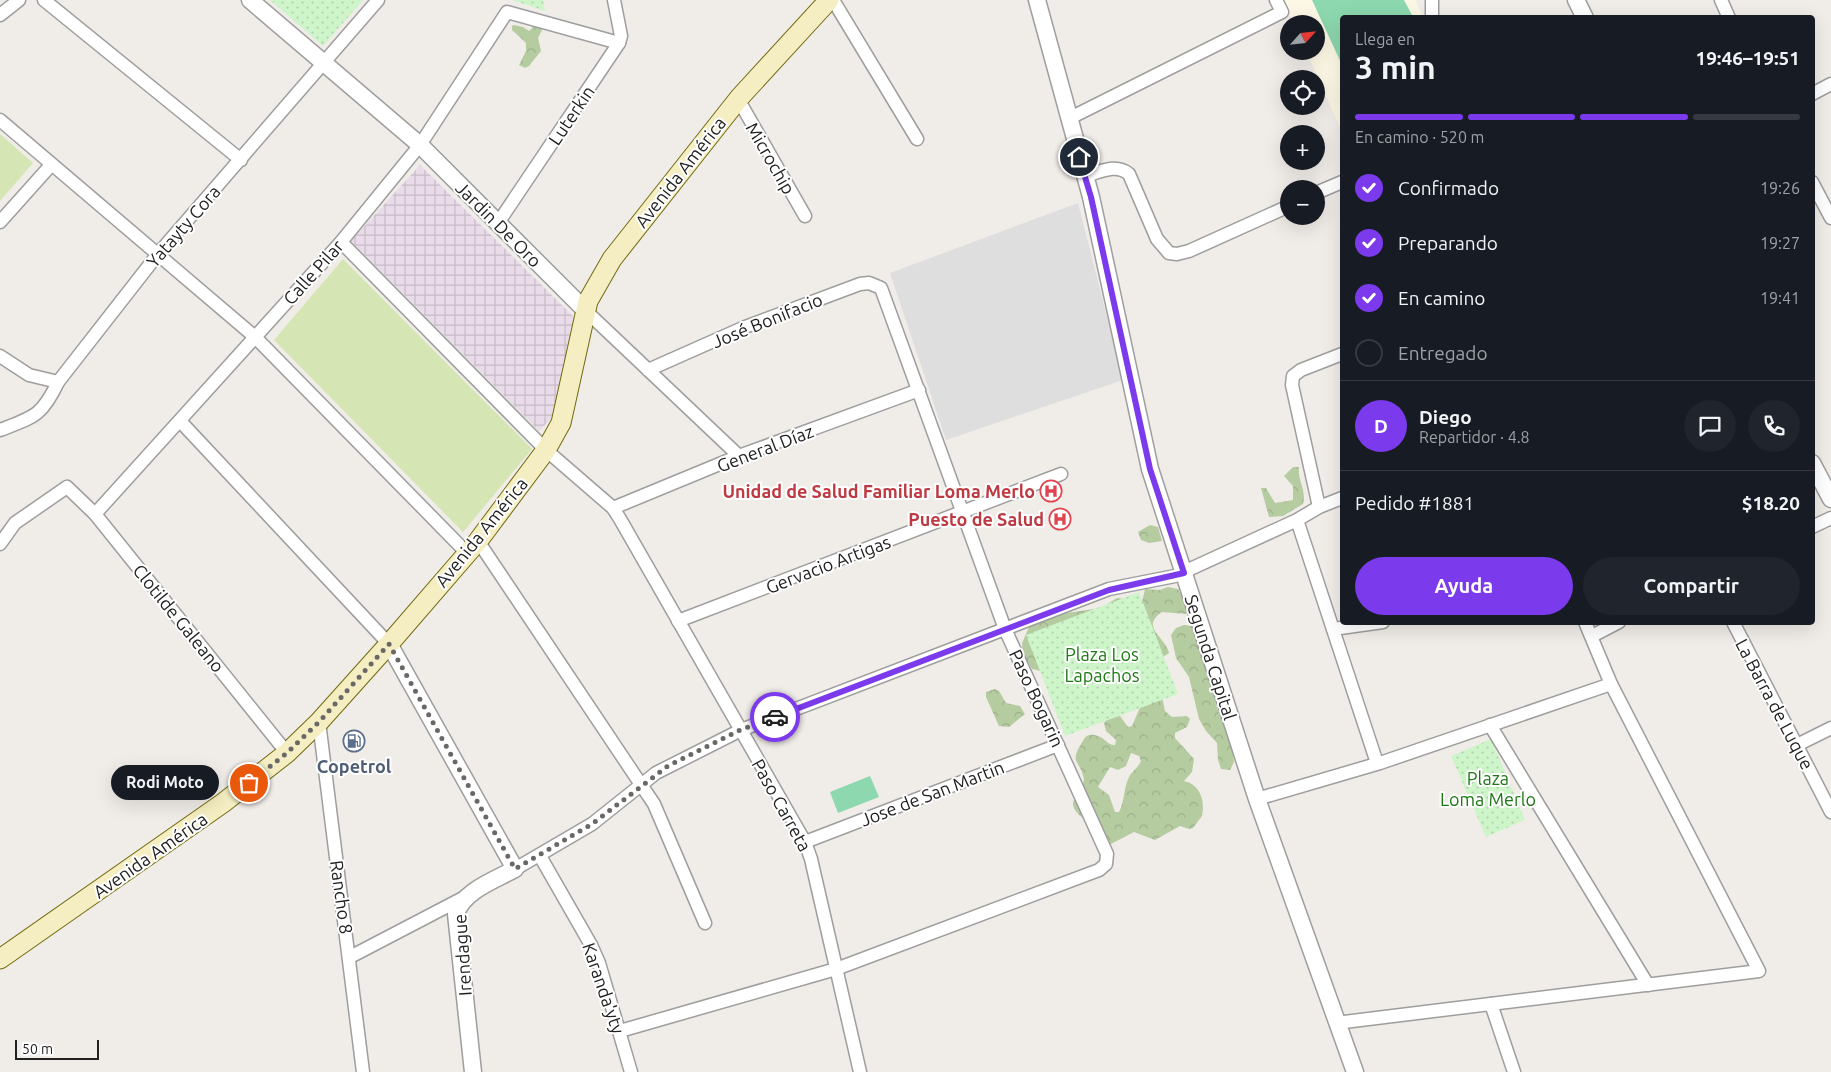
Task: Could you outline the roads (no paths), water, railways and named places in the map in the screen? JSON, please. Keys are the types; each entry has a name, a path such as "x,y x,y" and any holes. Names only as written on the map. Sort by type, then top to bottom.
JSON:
{"main road":[{"name":"Avenida América","path":"0,959 223,803 287,753 319,722 389,644 472,547 546,450 561,423 586,311 593,290 612,259 738,100 831,0"}],"street":[{"path":"0,15 18,0"},
{"path":"44,0 241,160"},
{"name":"Jardin De Oro","path":"250,0 420,145 586,311 739,456"},
{"name":"Yatayty Cora","path":"0,430 41,412 47,405 58,382 158,254 326,63 378,0"},
{"path":"614,0 621,36 619,43"},
{"path":"831,0 917,139"},
{"name":"Segunda Capital","path":"1037,0 1085,176 1150,469 1257,799 1336,1023 1356,1072"},
{"path":"1068,118 1282,12 1276,0"},
{"path":"1432,0 1432,15"},
{"path":"1576,0 1584,15"},
{"path":"1721,0 1728,15"},
{"name":"Calle Pilar","path":"95,514 341,242 420,145 507,12 619,43"},
{"name":"Luterkin","path":"498,223 619,43"},
{"path":"1815,92 1831,84"},
{"name":"Microchip","path":"738,100 805,216"},
{"path":"0,120 255,337 472,547 654,804 705,924"},
{"path":"0,222 51,165"},
{"path":"1085,176 1115,167 1122,168 1129,174 1157,239 1169,254 1183,253 1280,210"},
{"path":"1325,190 1340,183"},
{"path":"1815,188 1831,218"},
{"name":"Paso Carreta","path":"341,242 546,450 613,508 805,842 811,859 860,1072"},
{"name":"José Bonifacio","path":"648,370 745,326 860,284 876,284 884,294"},
{"name":"Paso Bogarin","path":"836,969 1099,870 1106,864 1107,854 1005,629 884,294"},
{"path":"1319,507 1292,385 1293,376 1301,370 1340,355"},
{"path":"0,356 29,375 58,382"},
{"name":"General Díaz","path":"613,508 739,456 919,390"},
{"path":"180,421 389,644 515,869 592,824 668,766 740,730 1109,590 1184,573 1297,520 1319,507 1340,499"},
{"path":"1815,469 1831,499"},
{"name":"Gervacio Artigas","path":"678,621 1061,474"},
{"name":"Clotilde Galeano","path":"0,544 15,523 67,487 95,514 287,753"},
{"path":"1815,526 1831,518"},
{"path":"1297,520 1377,764"},
{"path":"1333,629 1362,625"},
{"path":"1336,1023 1759,971 1610,684 1586,625"},
{"path":"1592,636 1613,625"},
{"name":"La Barra de Luque","path":"1735,625 1831,812"},
{"path":"1257,799 1377,764 1610,684"},
{"name":"Rancho 8","path":"319,722 363,1072"},
{"path":"1490,725 1648,984"},
{"path":"1797,745 1831,728"},
{"name":"Jose de San Martin","path":"805,842 1058,745"},
{"name":"Karanda'yty","path":"540,856 591,945 620,1031 630,1072"},
{"name":"Irendague","path":"473,1072 456,914 458,905 468,896 515,869"},
{"path":"350,957 468,896"},
{"path":"620,1031 836,969"},
{"path":"1492,1004 1514,1072"}],"place":[{"name":"Unidad de Salud Familiar Loma Merlo","path":"1051,491"},
{"name":"Puesto de Salud","path":"1060,519"},
{"name":"Copetrol","path":"354,741"},
{"name":"Rodi Moto","path":"249,783"}],"park label":[{"name":"Plaza Los Lapachos","path":"1102,664"},
{"name":"Plaza Loma Merlo","path":"1488,788"}]}
